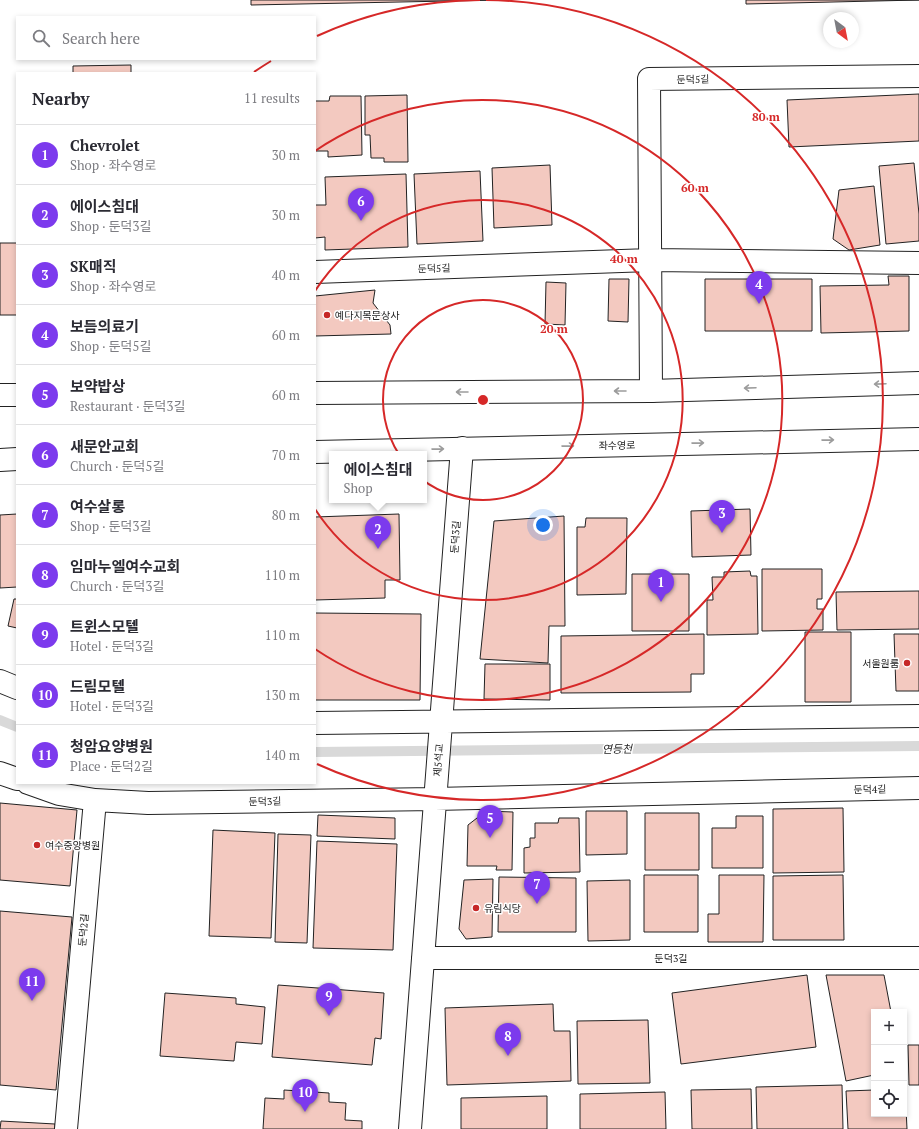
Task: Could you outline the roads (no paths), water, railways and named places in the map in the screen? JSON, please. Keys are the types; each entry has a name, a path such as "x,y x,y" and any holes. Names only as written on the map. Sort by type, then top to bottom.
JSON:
{"street":[{"name":"둔덕5길","path":"651,391 649,79 919,76"},
{"name":"둔덕5길","path":"316,272 650,260 919,263"},
{"path":"316,393 651,391 919,383"},
{"path":"0,395 16,395"},
{"name":"좌수영로","path":"352,451 919,439"},
{"name":"둔덕3길","path":"441,721 462,448"},
{"name":"좌수영로","path":"316,452 329,452"},
{"path":"0,460 16,459"},
{"path":"0,680 16,688"},
{"path":"316,723 919,716"},
{"name":"제5석교","path":"435,799 441,721"},
{"path":"0,773 16,779"},
{"path":"31,784 59,794 95,800"},
{"name":"둔덕4길","path":"821,790 919,788"},
{"name":"둔덕3길","path":"95,800 148,803 435,799 821,790"},
{"path":"410,1129 435,799"},
{"name":"둔덕2길","path":"66,1129 95,800"},
{"name":"둔덕3길","path":"423,958 919,958"}],"waterway":[{"name":"연등천","path":"0,720 16,727"},
{"name":"연등천","path":"316,752 919,746"}],"place":[{"name":"새문안교회","path":"361,221"},
{"name":"보듬의료기","path":"759,304"},
{"name":"예다지목문상사","path":"327,315"},
{"name":"SK매직","path":"722,533"},
{"name":"에이스침대","path":"378,549"},
{"name":"Chevrolet","path":"661,602"},
{"name":"서울원룸","path":"907,663"},
{"name":"보약밥상","path":"490,838"},
{"name":"여수중앙병원","path":"37,845"},
{"name":"여수살롱","path":"537,904"},
{"name":"유림식당","path":"476,908"},
{"name":"청암요양병원","path":"32,1001"},
{"name":"트윈스모텔","path":"329,1016"},
{"name":"임마누엘여수교회","path":"508,1056"},
{"name":"드림모텔","path":"305,1112"}]}
